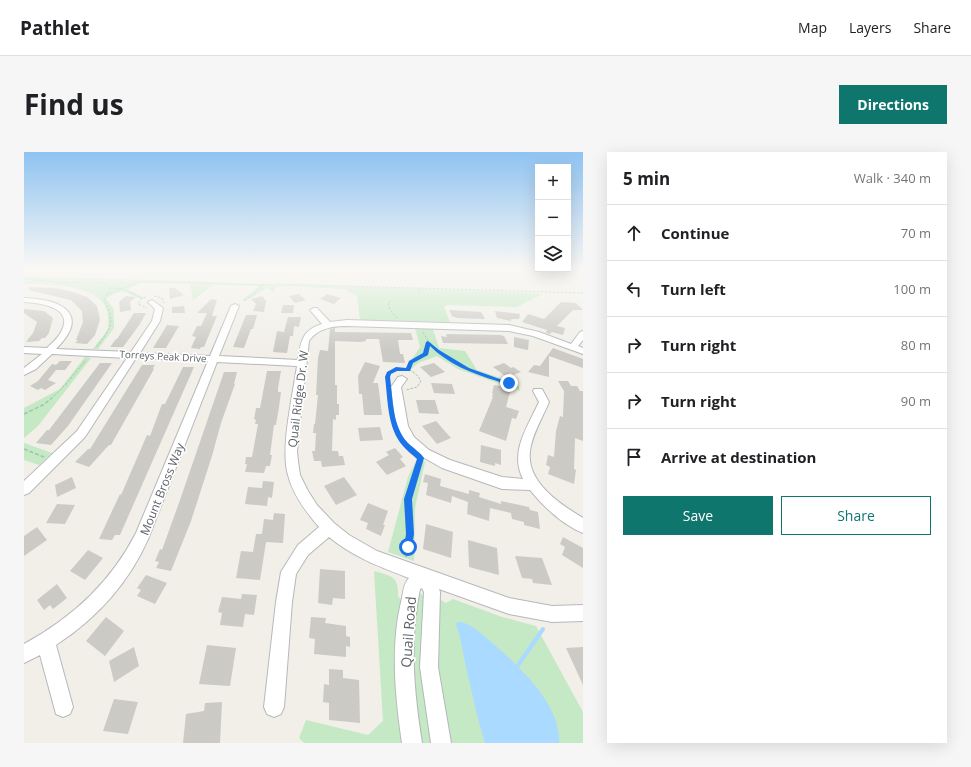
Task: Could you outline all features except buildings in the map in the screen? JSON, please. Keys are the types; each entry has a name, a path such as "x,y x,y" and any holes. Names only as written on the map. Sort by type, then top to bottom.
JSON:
{"street":[{"path":"24,300 50,304 60,309 68,317 66,331 36,366 24,372"},
{"path":"24,489 77,438 134,355 157,319 159,308 147,300"},
{"name":"Mount Bross Way","path":"24,654 46,642 98,600 112,585 131,559 145,529 214,358 239,304"},
{"path":"314,310 328,325"},
{"name":"Quail Ridge Dr. W","path":"583,351 536,334 514,328 347,323 328,325 314,330 305,341 291,451 293,470 299,487 308,503 329,528 349,543 373,557 425,577 522,609 552,614 583,613"},
{"path":"573,347 583,334"},
{"name":"Torreys Peak Drive","path":"24,350 302,363"},
{"path":"405,374 396,388 402,426 410,440 420,449 440,461 502,483 534,485"},
{"path":"538,391 544,402 525,446 525,469 534,485 556,508 583,526"},
{"path":"274,706 284,602 289,572 303,550 329,528"},
{"name":"Quail Road","path":"412,743 406,692 404,644 407,613 413,584 425,577 432,592 429,667 441,743"},
{"path":"46,642 63,707"}],"path":[{"path":"95,349 109,332 112,325 111,311 104,300 106,296"},
{"path":"137,296 147,300"},
{"path":"239,304 252,296"},
{"path":"391,301 388,304 397,321"},
{"path":"422,328 428,342 437,351 468,369 519,387"},
{"path":"405,374 411,362 426,354 428,342"},
{"path":"24,414 39,408 57,395 88,357"},
{"path":"388,385 388,375 391,371 400,368 405,374"},
{"path":"404,392 417,387 421,381 416,373 405,374"},
{"path":"24,449 48,459"},
{"path":"406,559 410,534 409,494 421,458 424,460"}],"green space":[{"path":"94,296 112,296 106,298 114,310 114,328 98,349 93,349 108,329 108,317 105,306"},
{"path":"133,296 140,296 144,298 141,299"},
{"path":"192,296 199,296 193,300"},
{"path":"247,296 254,296 245,301 242,300"},
{"path":"357,296 540,296 517,307 447,305 444,307 450,322 360,320"},
{"path":"415,328 433,329 439,348 465,351 477,370 518,384 520,391 458,369 437,356 418,363 410,370 406,368 420,347"},
{"path":"85,357 91,358 38,426 24,438 24,408 60,389"},
{"path":"24,443 52,453 39,465 24,460"},
{"path":"418,457 425,462 415,508 414,561 388,552 408,477"},
{"path":"374,571 393,578 397,584 398,596 401,600 400,621 405,743 304,743 299,738 306,720 368,735 383,721"},
{"path":"418,594 421,594 425,598 432,743 421,743 412,645"},
{"path":"453,599 502,617 536,626 583,712 583,743 448,743 436,659 438,603 441,600 446,603"}],"water":[{"path":"458,622 467,624 480,632 513,662 536,686 553,714 558,728 559,743 485,743 456,624"}],"waterway":[{"path":"516,668 543,629"}],"route":[{"path":"408,547 410,534 408,499 421,458 405,444 399,437 396,430 393,421 387,377 389,373 400,368 408,369 411,362 426,354 428,351 428,342 437,351 468,369 509,383"}]}
